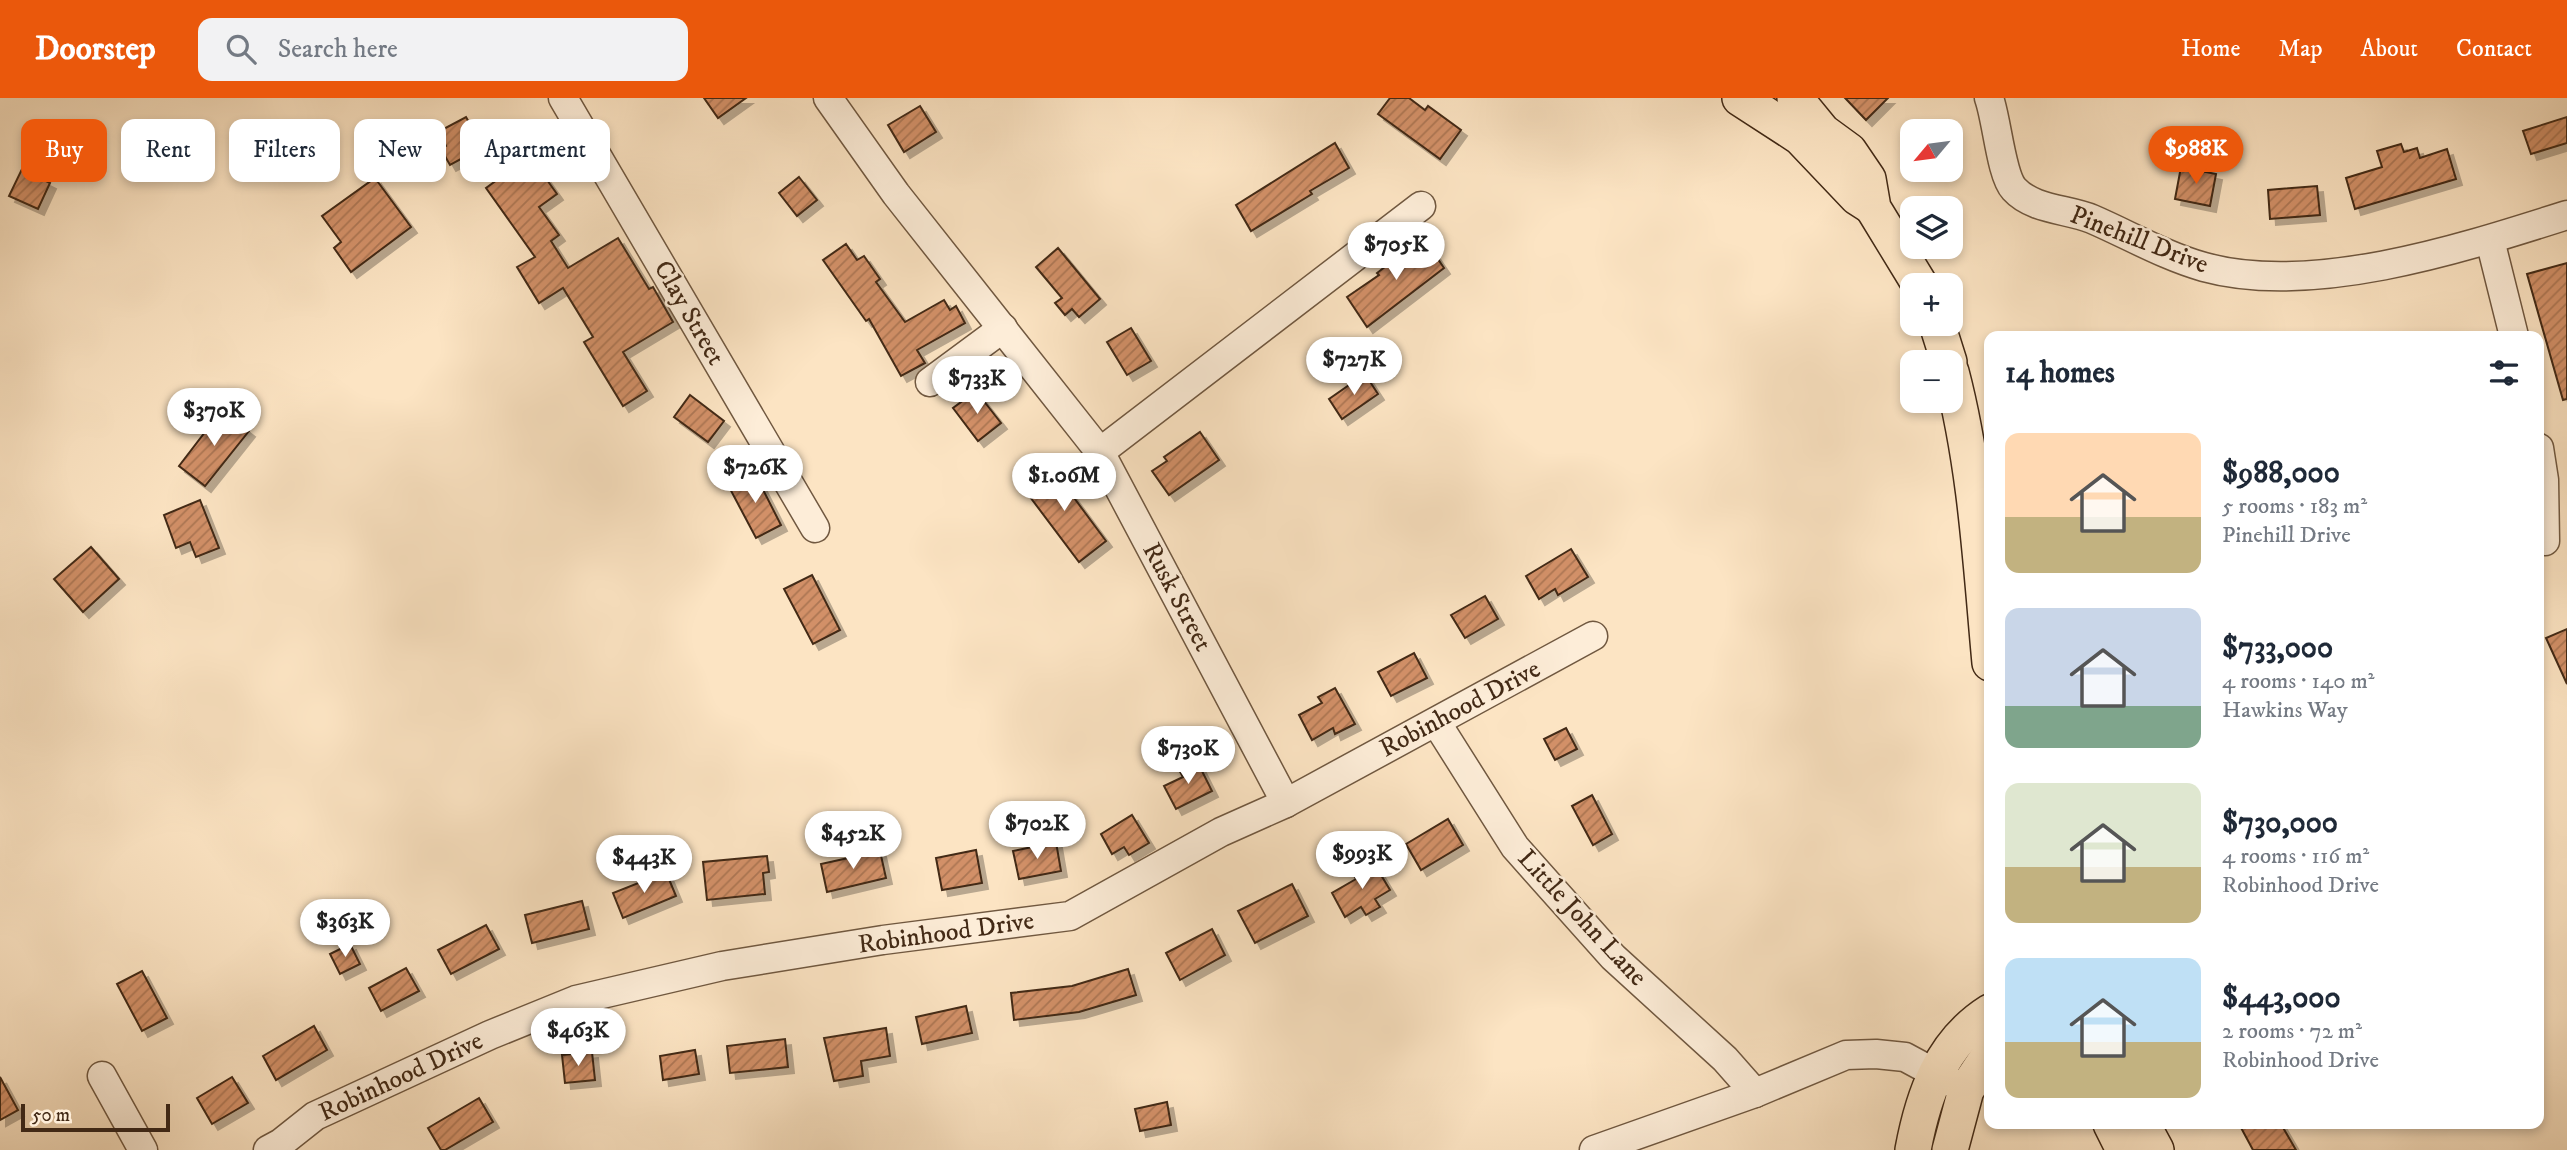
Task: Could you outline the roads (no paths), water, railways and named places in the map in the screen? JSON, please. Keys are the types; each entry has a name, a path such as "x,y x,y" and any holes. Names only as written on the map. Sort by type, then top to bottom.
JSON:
{"main road":[{"path":"1741,98 1800,137 1857,197 1874,208"},
{"path":"1794,98 1823,132 1849,151"},
{"path":"1811,98 1868,178 1874,208 1913,273"},
{"path":"1959,413 1971,471 1984,602"},
{"path":"1913,1150 1925,1096 1935,1073 1961,1035 1984,1017"},
{"path":"1950,1150 1966,1090 1984,1063"},
{"path":"2114,1129 2124,1150"},
{"path":"2146,1129 2157,1150"}],"street":[{"name":"Clay Street","path":"563,98 815,528"},
{"name":"Rusk Street","path":"828,98 896,194 1100,452 1286,803"},
{"name":"Pinehill Drive","path":"1989,98 2007,175 2012,188 2025,199 2082,215 2156,249 2206,267 2234,273 2315,274 2375,267 2490,240 2567,215"},
{"path":"1100,452 1421,206"},
{"path":"2490,240 2513,331"},
{"path":"930,382 1003,327"},
{"path":"2544,480 2545,541"},
{"name":"Robinhood Drive","path":"268,1150 316,1116 490,1035 576,1000 722,966 883,940 1070,916 1221,832 1286,803 1593,636"},
{"name":"Little John Lane","path":"1436,722 1515,847 1613,957 1725,1059 1755,1093"},
{"path":"1594,1150 1755,1093 1846,1055 1905,1057 1966,1090"},
{"path":"102,1076 143,1150"}]}
